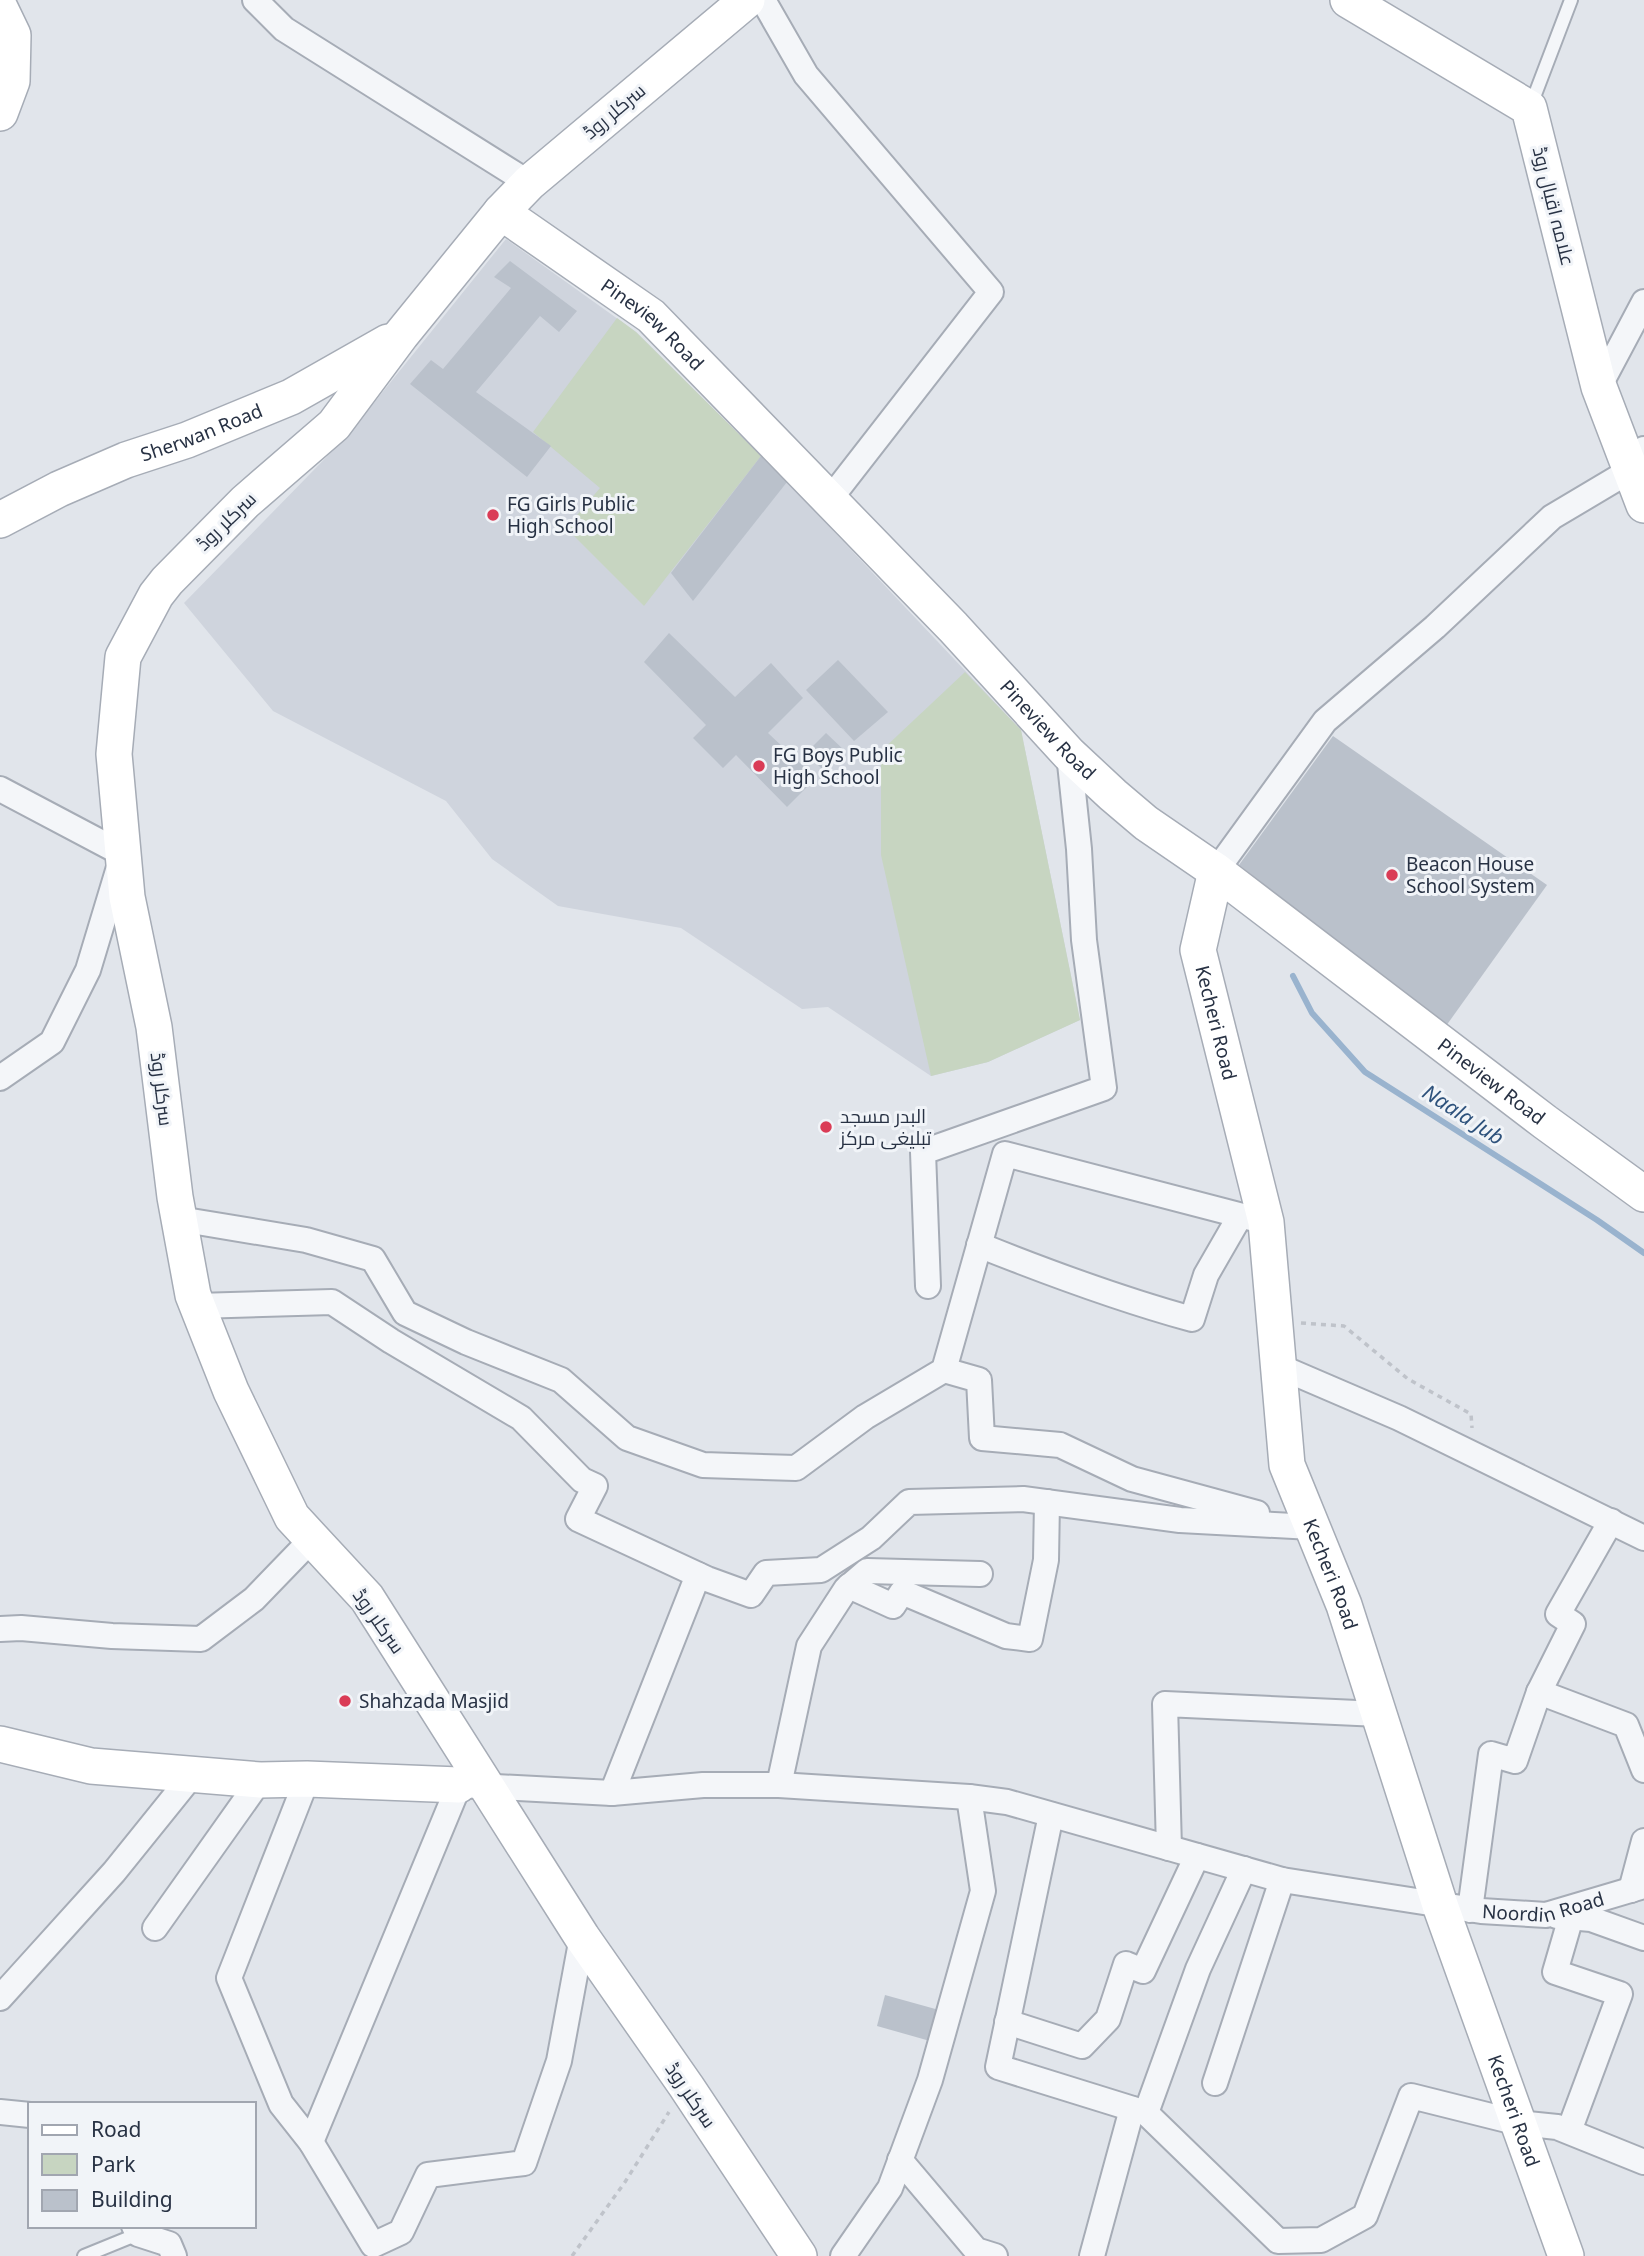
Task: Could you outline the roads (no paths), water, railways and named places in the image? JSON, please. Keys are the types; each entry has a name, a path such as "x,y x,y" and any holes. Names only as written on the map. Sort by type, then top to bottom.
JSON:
{"street":[{"path":"256,0 284,29 529,183"},
{"name":"سرکلر روڈ","path":"747,0 529,183 501,212 401,335 334,425 245,502 156,595 122,657 114,754 127,897 154,1027 179,1219 193,1295 231,1391 292,1517 367,1598 472,1786 582,1937 799,2256"},
{"path":"763,0 806,75 991,292 830,499"},
{"path":"1348,0 1529,108"},
{"path":"0,8 13,35 12,81 0,113"},
{"name":"علامہ اقبال روڈ","path":"1529,108 1599,387 1637,460 1644,505"},
{"name":"Pineview Road","path":"501,212 651,316 953,627 1069,754 1146,823 1216,872 1644,1194"},
{"path":"1599,387 1644,302"},
{"name":"Sherwan Road","path":"0,520 59,489 115,465 187,440 291,397 401,335"},
{"path":"1216,872 1325,722 1435,627 1552,517 1637,460"},
{"path":"928,1286 923,1152 1104,1088 1084,940 1079,849 1069,754"},
{"path":"0,789 123,855 88,970 52,1042 0,1078"},
{"name":"Kecheri Road","path":"1216,872 1198,950 1275,1320 1286,1465 1344,1605 1379,1714 1455,1908 1519,2123 1566,2256"},
{"path":"179,1219 306,1240 373,1259 405,1313 466,1342 561,1380 627,1438 703,1465 796,1468 865,1417 944,1370 979,1245 1006,1154 1253,1219 1206,1275 1192,1319 1142,1306 1066,1280 979,1245"},
{"path":"197,1306 332,1302 391,1341 521,1418 582,1480 595,1486 578,1519 698,1575 751,1595 766,1573 821,1570 871,1538 909,1502 1023,1499 1180,1520 1312,1527"},
{"path":"1278,1366 1399,1418 1644,1538"},
{"path":"944,1370 979,1380 982,1438 1060,1445 1132,1479 1312,1527"},
{"path":"849,1586 892,1606 902,1592 1006,1636 1030,1639 1046,1560 1046,1502"},
{"path":"1455,1908 1490,1754 1515,1761 1539,1692 1573,1624 1558,1614 1611,1521"},
{"path":"0,1629 201,1639 254,1599 312,1539"},
{"path":"779,1785 809,1646 849,1586 867,1571 980,1574"},
{"path":"612,1793 698,1575"},
{"path":"1539,1692 1635,1725 1644,1770"},
{"path":"1169,1848 1165,1704 1379,1714"},
{"path":"0,1744 91,1766 260,1780 307,1779 472,1786 311,2142"},
{"path":"0,1998 114,1872 192,1774"},
{"path":"307,1779 229,1978 281,2104 311,2142 373,2245 401,2232 428,2175 524,2163 559,2062 582,1937"},
{"path":"155,1928 260,1780"},
{"name":"Noordin Road","path":"472,1786 612,1793 704,1785 779,1785 969,1797 1007,1802 1282,1880 1455,1908 1546,1915 1637,1888"},
{"path":"843,2256 890,2188 930,2080 983,1891 969,1797"},
{"path":"1051,1815 998,2067 1139,2111 1278,2241 1321,2240 1365,2216 1411,2096 1519,2123 1557,2127 1644,2162"},
{"path":"1637,1888 1644,1840"},
{"path":"1007,2022 1082,2046 1108,2020 1126,1964 1143,1971 1197,1856"},
{"path":"1092,2256 1139,2111 1198,1969 1244,1869"},
{"path":"1215,2082 1282,1880"},
{"path":"1546,1915 1591,1919 1644,1938"},
{"path":"1569,2131 1620,1994 1555,1972 1571,1917"},
{"path":"0,2112 28,2115"},
{"path":"900,2160 976,2250 995,2256"},
{"path":"136,2230 169,2244 174,2256"}],"lane":[{"path":"1529,108 1571,0"},
{"path":"84,2256 136,2230"}],"waterway":[{"name":"Naala Jub","path":"1293,976 1312,1013 1365,1072 1597,1220 1644,1253"}],"place":[{"name":"FG Girls Public High School","path":"493,515"},
{"name":"FG Boys Public High School","path":"759,766"},
{"name":"Beacon House School System","path":"1392,875"},
{"name":"البدر مسجد تبلیغی مرکز","path":"826,1127"},
{"name":"Shahzada Masjid","path":"345,1701"}]}
